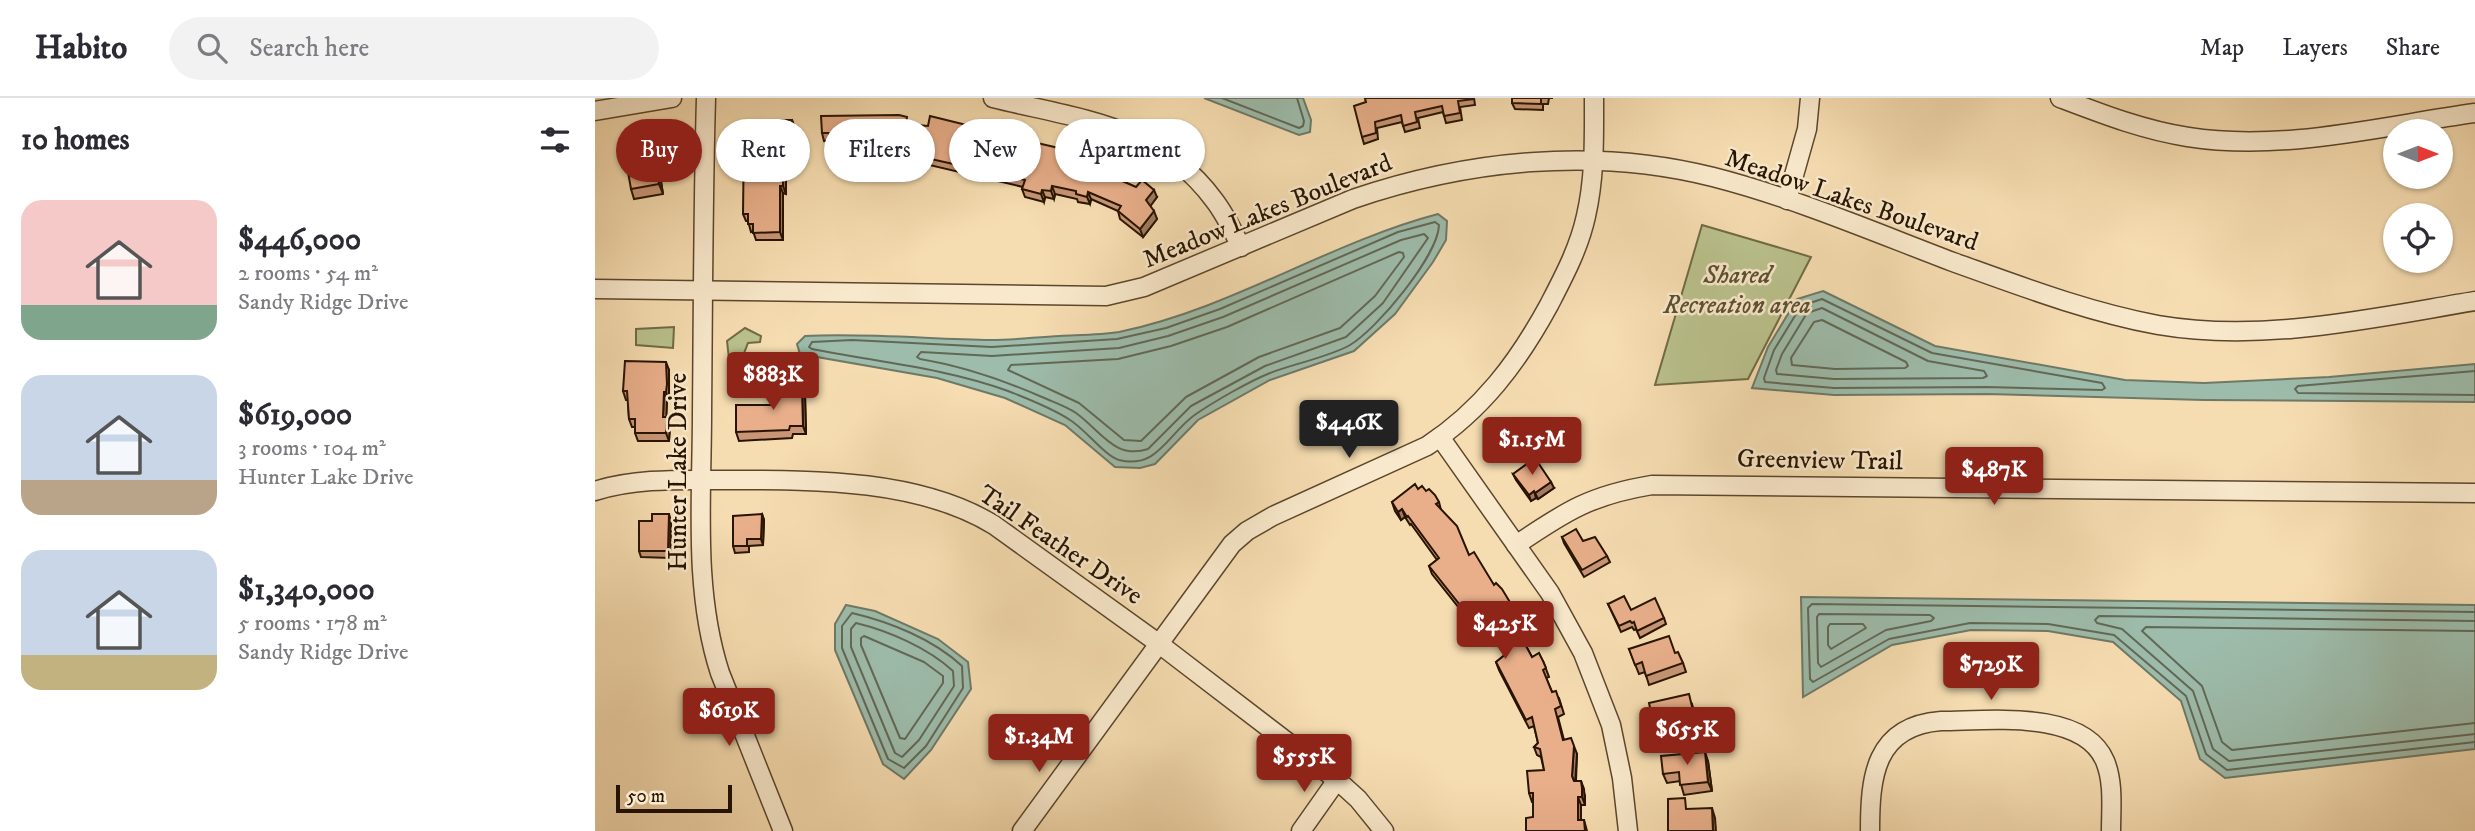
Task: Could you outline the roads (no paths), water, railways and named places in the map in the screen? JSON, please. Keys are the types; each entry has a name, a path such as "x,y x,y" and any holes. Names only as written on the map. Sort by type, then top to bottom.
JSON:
{"street":[{"path":"595,111 672,98"},
{"name":"Hunter Lake Drive","path":"706,98 703,583 713,652 783,831"},
{"path":"993,98 1110,125 1146,141 1178,162 1203,187 1215,202 1241,247"},
{"path":"1022,831 1232,544 1247,531 1273,516 1390,463 1440,437 1481,404 1502,380 1544,314 1577,249 1589,203 1594,98"},
{"path":"1787,200 1807,129 1810,98"},
{"path":"2060,98 2140,126 2187,137 2231,141 2279,141 2475,113"},
{"name":"Meadow Lakes Boulevard","path":"595,289 1106,296 1144,287 1353,199 1413,181 1515,163 1593,162 1711,177 1787,200 2066,302 2159,325 2220,330 2294,327 2365,320 2475,301"},
{"path":"1440,437 1562,612 1603,700 1616,747 1628,831"},
{"name":"Tail Feather Drive","path":"595,491 648,481 812,481 919,495 948,502 994,525 1159,643 1337,780 1358,799 1384,831"},
{"name":"Greenview Trail","path":"1516,545 1584,503 1615,492 1652,485 2475,493"},
{"path":"1870,831 1870,792 1874,772 1883,752 1900,734 1910,728 1941,721 2049,723 2067,727 2085,737 2104,757 2109,775 2111,831"},
{"path":"1301,831 1337,780"}],"water":[{"path":"1204,98 1303,98 1311,120 1310,132 1299,135"},
{"path":"1438,214 1447,221 1446,240 1433,262 1395,314 1354,351 1270,380 1198,420 1155,464 1140,468 1115,467 1065,425 1005,398 937,378 800,354 797,344 805,336 828,335 991,340 1119,332 1201,308 1357,241"},
{"path":"1823,291 1935,346 2125,380 2204,383 2329,377 2475,364 2475,402 2204,400 1987,394 1834,395 1752,388 1768,347 1797,299"},
{"path":"1801,597 2475,605 2475,749 2225,778 2200,759 2181,701 2113,642 2048,631 1971,630 1892,645 1803,697"},
{"path":"846,605 875,611 938,639 968,662 971,689 931,750 904,779 883,764 835,650 835,624"}],"park label":[{"name":"Shared Recreation area","path":"1737,289"}]}
